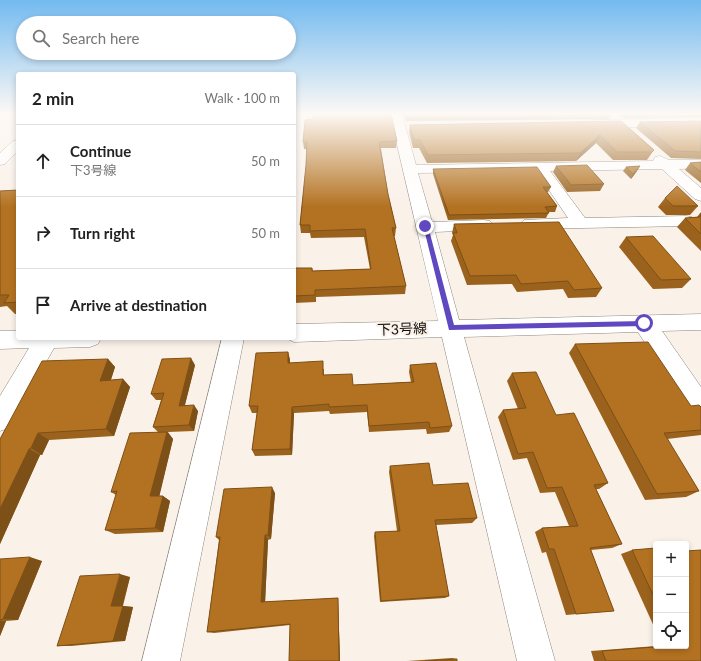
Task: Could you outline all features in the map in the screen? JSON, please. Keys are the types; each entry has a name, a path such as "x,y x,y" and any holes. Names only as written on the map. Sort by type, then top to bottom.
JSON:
{"street":[{"path":"407,145 410,169 536,661"},
{"path":"0,161 16,146"},
{"path":"649,149 701,196"},
{"path":"410,169 541,168 701,164"},
{"path":"541,168 580,223"},
{"path":"425,226 686,221"},
{"name":"下3号線","path":"296,332 701,322"},
{"path":"644,323 701,408"},
{"path":"0,340 16,340"},
{"path":"0,419 54,340"},
{"path":"161,661 232,340"}],"building":[{"path":"307,145 379,145 388,194 396,228 392,228 406,286 315,290 315,295 296,296 296,268 312,268 312,271 371,269 365,229 310,231 310,225 300,225"},
{"path":"423,145 589,145 580,153 428,155"},
{"path":"610,145 648,145 654,150 652,152 617,152"},
{"path":"668,145 701,145 701,152 675,151"},
{"path":"701,162 701,172 690,163"},
{"path":"587,165 604,184 571,185 556,166"},
{"path":"640,166 633,174 626,167"},
{"path":"537,167 551,187 543,187 557,206 545,207 549,213 449,215 433,169"},
{"path":"677,186 698,206 673,206 665,198"},
{"path":"16,190 16,302 4,303 9,295 0,295 0,191"},
{"path":"701,214 701,234 685,218 700,217"},
{"path":"559,222 602,288 574,290 568,281 521,284 516,275 470,276 453,233 457,233 454,224"},
{"path":"653,236 691,279 661,280 626,237"},
{"path":"648,342 691,406 699,405 701,407 701,430 664,433 699,491 657,494 575,344"},
{"path":"288,352 288,363 323,361 323,375 352,374 353,385 414,382 410,365 436,363 452,426 430,428 429,422 369,426 367,405 329,407 329,404 292,407 290,449 252,450 258,406 249,406 256,353"},
{"path":"191,358 179,406 194,405 189,425 153,427 164,393 151,394 162,359"},
{"path":"108,359 100,381 123,379 106,429 38,433 0,509 0,439 42,361"},
{"path":"536,372 556,415 574,413 608,483 594,485 622,544 590,548 614,611 576,614 554,549 549,549 542,528 578,526 562,487 547,488 533,452 518,454 503,410 526,408 512,373"},
{"path":"167,432 150,496 163,496 155,528 105,530 117,491 111,492 130,433"},
{"path":"429,463 433,485 468,483 477,518 435,520 449,596 381,601 375,532 400,531 390,466"},
{"path":"272,487 268,535 265,535 261,602 338,598 339,661 289,661 290,624 207,632 220,537 216,537 224,489"},
{"path":"653,548 653,595 632,550"},
{"path":"701,550 701,661 606,661 602,651 653,647 653,649 689,649 689,551"},
{"path":"30,557 3,619 0,620 0,559"},
{"path":"120,574 111,606 123,606 113,641 57,646 80,576"},
{"path":"457,659 457,661 425,661"}],"route":[{"path":"425,226 451,328 644,323"}]}
